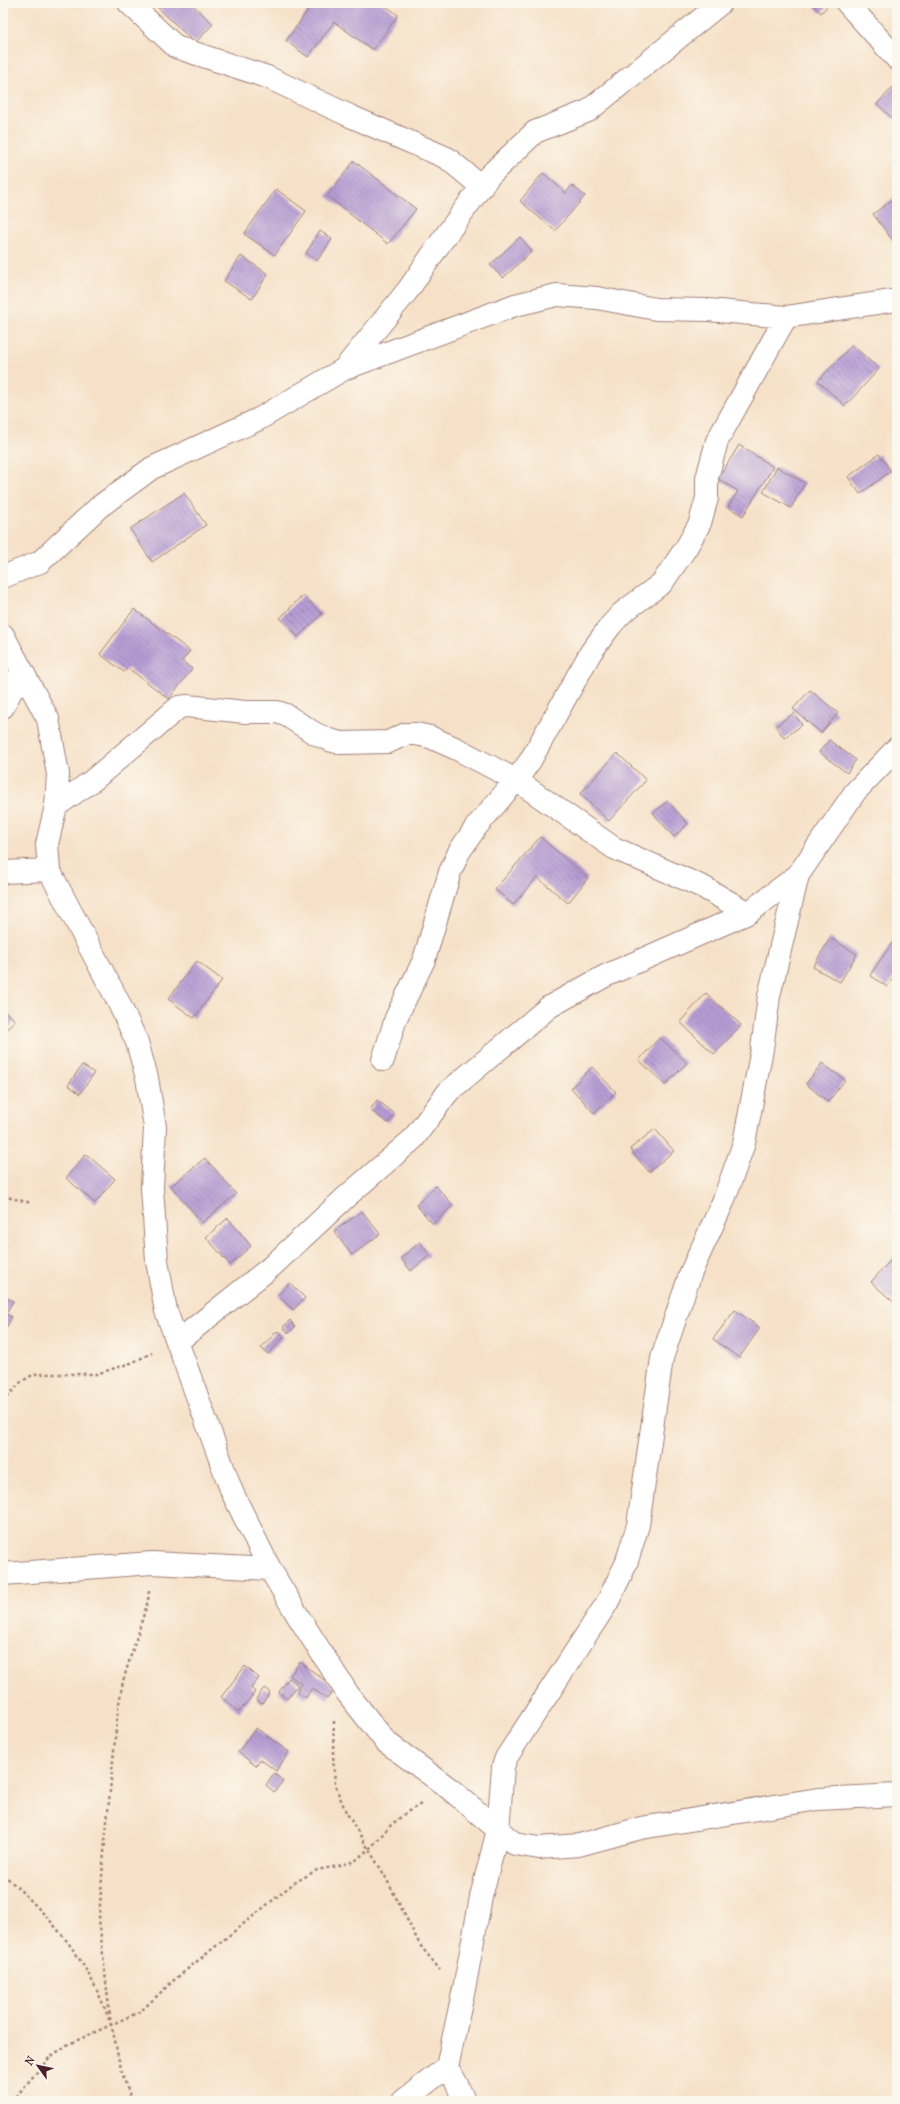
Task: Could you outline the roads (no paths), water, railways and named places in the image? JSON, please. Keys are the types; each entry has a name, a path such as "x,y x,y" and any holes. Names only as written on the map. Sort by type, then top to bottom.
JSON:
{"street":[{"path":"129,3 176,48 267,77 350,116 447,158 482,187"},
{"path":"344,369 408,290 441,242 490,176 535,132 588,111 721,3"},
{"path":"847,3 897,59"},
{"path":"3,577 40,562 100,507 152,468 259,419 344,369 515,305 557,295 597,298 656,309 708,310 786,316 897,300"},
{"path":"383,1060 396,1018 424,960 450,872 459,852 476,827 516,780 548,730 591,652 622,613 662,583 686,548 700,523 707,498 707,478 717,441 786,316"},
{"path":"3,635 48,719 58,774 56,806 47,844 49,870 117,999 136,1042 147,1078 155,1127 152,1188 157,1261 166,1311 232,1492 270,1568 298,1616 348,1694 386,1742 450,1789 515,1844 539,1848 579,1845 641,1828 818,1799 897,1795"},
{"path":"3,707 22,670"},
{"path":"56,806 92,781 179,707 187,706 245,712 277,712 286,715 314,733 329,740 341,743 388,742 406,734 416,734 457,749 516,780 614,848 702,887 748,913"},
{"path":"177,1342 271,1267 346,1197 413,1139 448,1092 550,1007 605,976 748,913 798,875 855,792 897,748"},
{"path":"3,872 49,870"},
{"path":"403,2101 447,2067 462,1999 481,1897 498,1830 502,1768 506,1758 607,1603 626,1564 636,1532 662,1358 691,1272 723,1202 744,1144 762,1049 769,996 798,875"},
{"path":"3,1574 152,1563 270,1568"},
{"path":"447,2067 457,2084 464,2101"}]}
